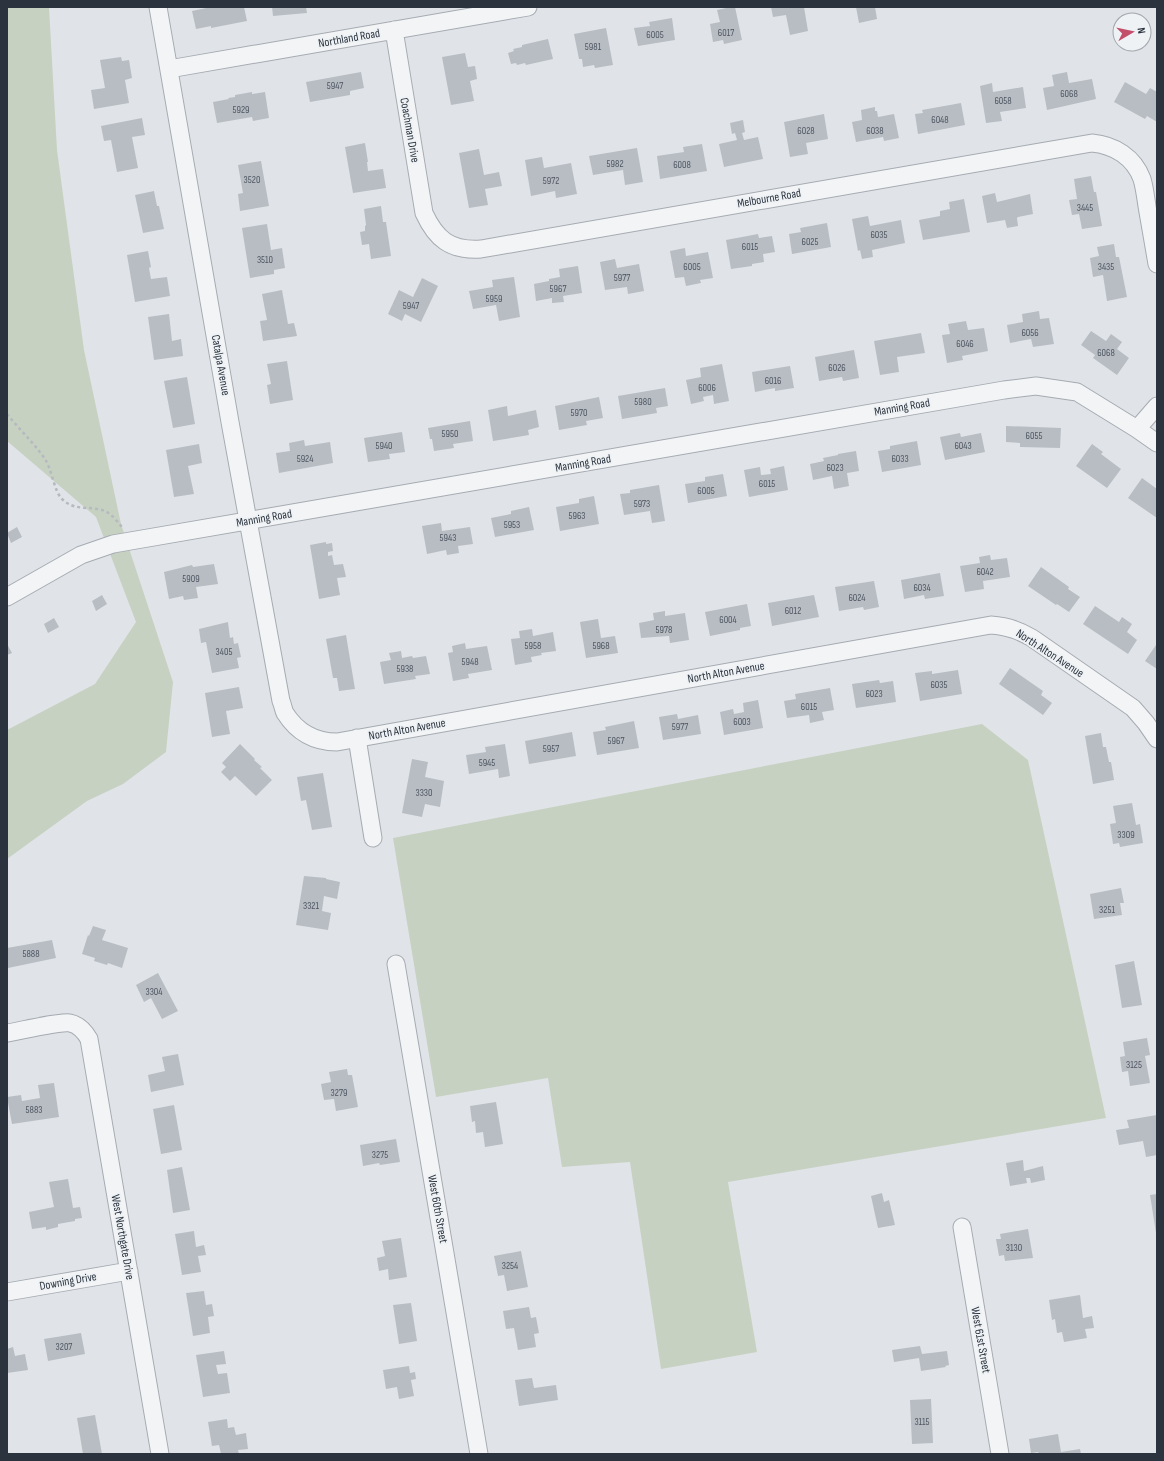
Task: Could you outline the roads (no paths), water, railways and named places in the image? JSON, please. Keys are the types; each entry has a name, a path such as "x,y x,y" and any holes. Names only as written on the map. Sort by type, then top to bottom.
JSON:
{"street":[{"name":"Catalpa Avenue","path":"158,7 281,701 290,721"},
{"name":"Northland Road","path":"169,69 528,7"},
{"name":"Coachman Drive","path":"394,30 424,213 432,228"},
{"name":"Melbourne Road","path":"432,228 440,238 450,244 467,249 481,249 1084,144 1101,144 1113,147 1122,152 1133,162 1140,176 1157,264"},
{"name":"Manning Road","path":"7,597 81,555 102,547 1004,390 1036,386 1077,392 1137,429 1157,444"},
{"path":"1137,429 1157,406"},
{"name":"North Alton Avenue","path":"290,721 298,729 315,739 333,742 991,625 1008,627 1028,635 1133,708 1157,739"},
{"path":"357,738 373,838"},
{"name":"West 60th Street","path":"396,964 479,1454"},
{"name":"West Northgate Drive","path":"7,1033 61,1023 70,1023 86,1033 89,1039 160,1454"},
{"name":"West 61st Street","path":"962,1227 1000,1454"},
{"name":"Downing Drive","path":"7,1292 129,1271"}]}
